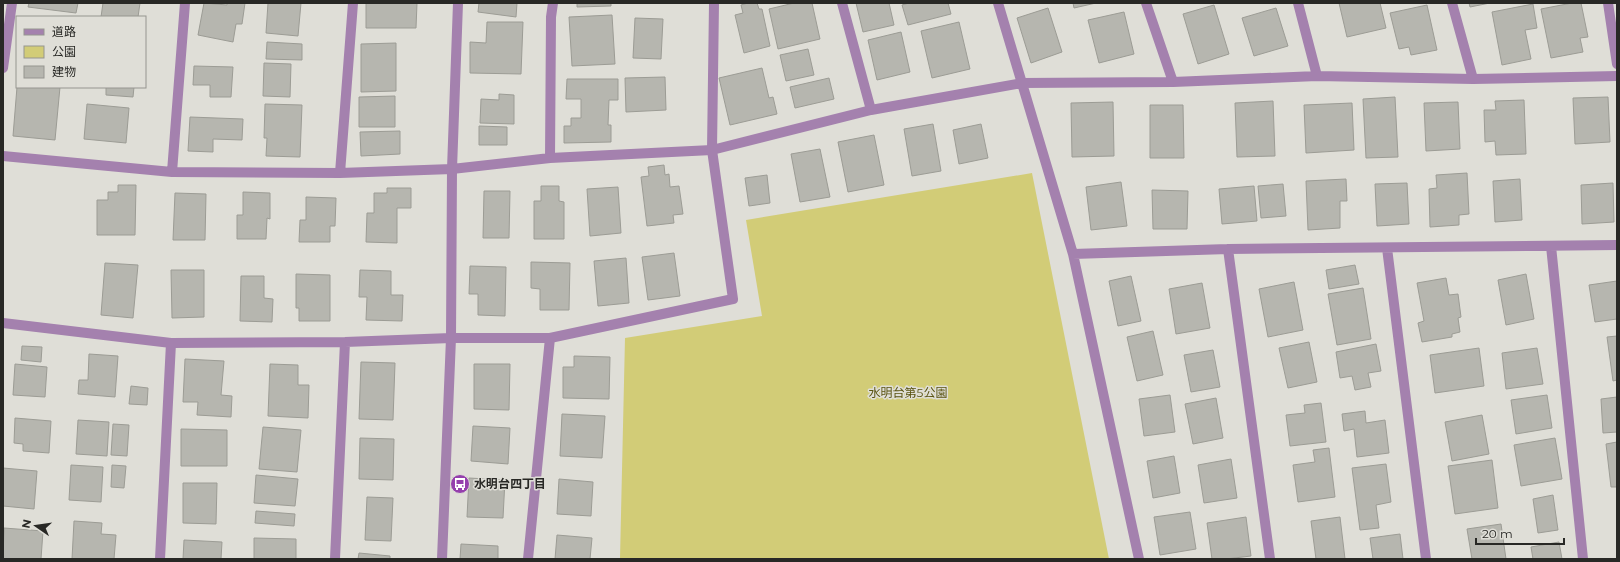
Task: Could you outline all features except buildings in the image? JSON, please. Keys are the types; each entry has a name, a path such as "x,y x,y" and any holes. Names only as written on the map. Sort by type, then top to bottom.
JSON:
{"street":[{"path":"3,68 12,3"},
{"path":"172,172 185,3"},
{"path":"340,173 354,3"},
{"path":"442,559 451,338 452,169 458,3"},
{"path":"550,158 551,17 553,3"},
{"path":"3,323 171,343 345,342 451,338 550,338 733,299 712,150 714,3"},
{"path":"842,3 870,110"},
{"path":"998,3 1073,254 1140,559"},
{"path":"1146,3 1173,82"},
{"path":"1298,3 1317,76"},
{"path":"1452,3 1473,78"},
{"path":"1608,3 1617,64"},
{"path":"3,156 172,172 340,173 452,169 550,158 712,150 870,110 1022,83 1173,82 1317,76 1473,78 1617,76"},
{"path":"1073,254 1228,249 1617,245"},
{"path":"1551,246 1583,559"},
{"path":"1387,248 1426,559"},
{"path":"1228,249 1270,559"},
{"path":"528,559 550,338"},
{"path":"335,559 345,342"},
{"path":"160,559 171,343"}],"green space":[{"name":"水明台第5公園","path":"1032,173 1109,559 620,559 625,338 762,316 746,220"}],"place":[{"name":"水明台四丁目","path":"460,484"}]}
